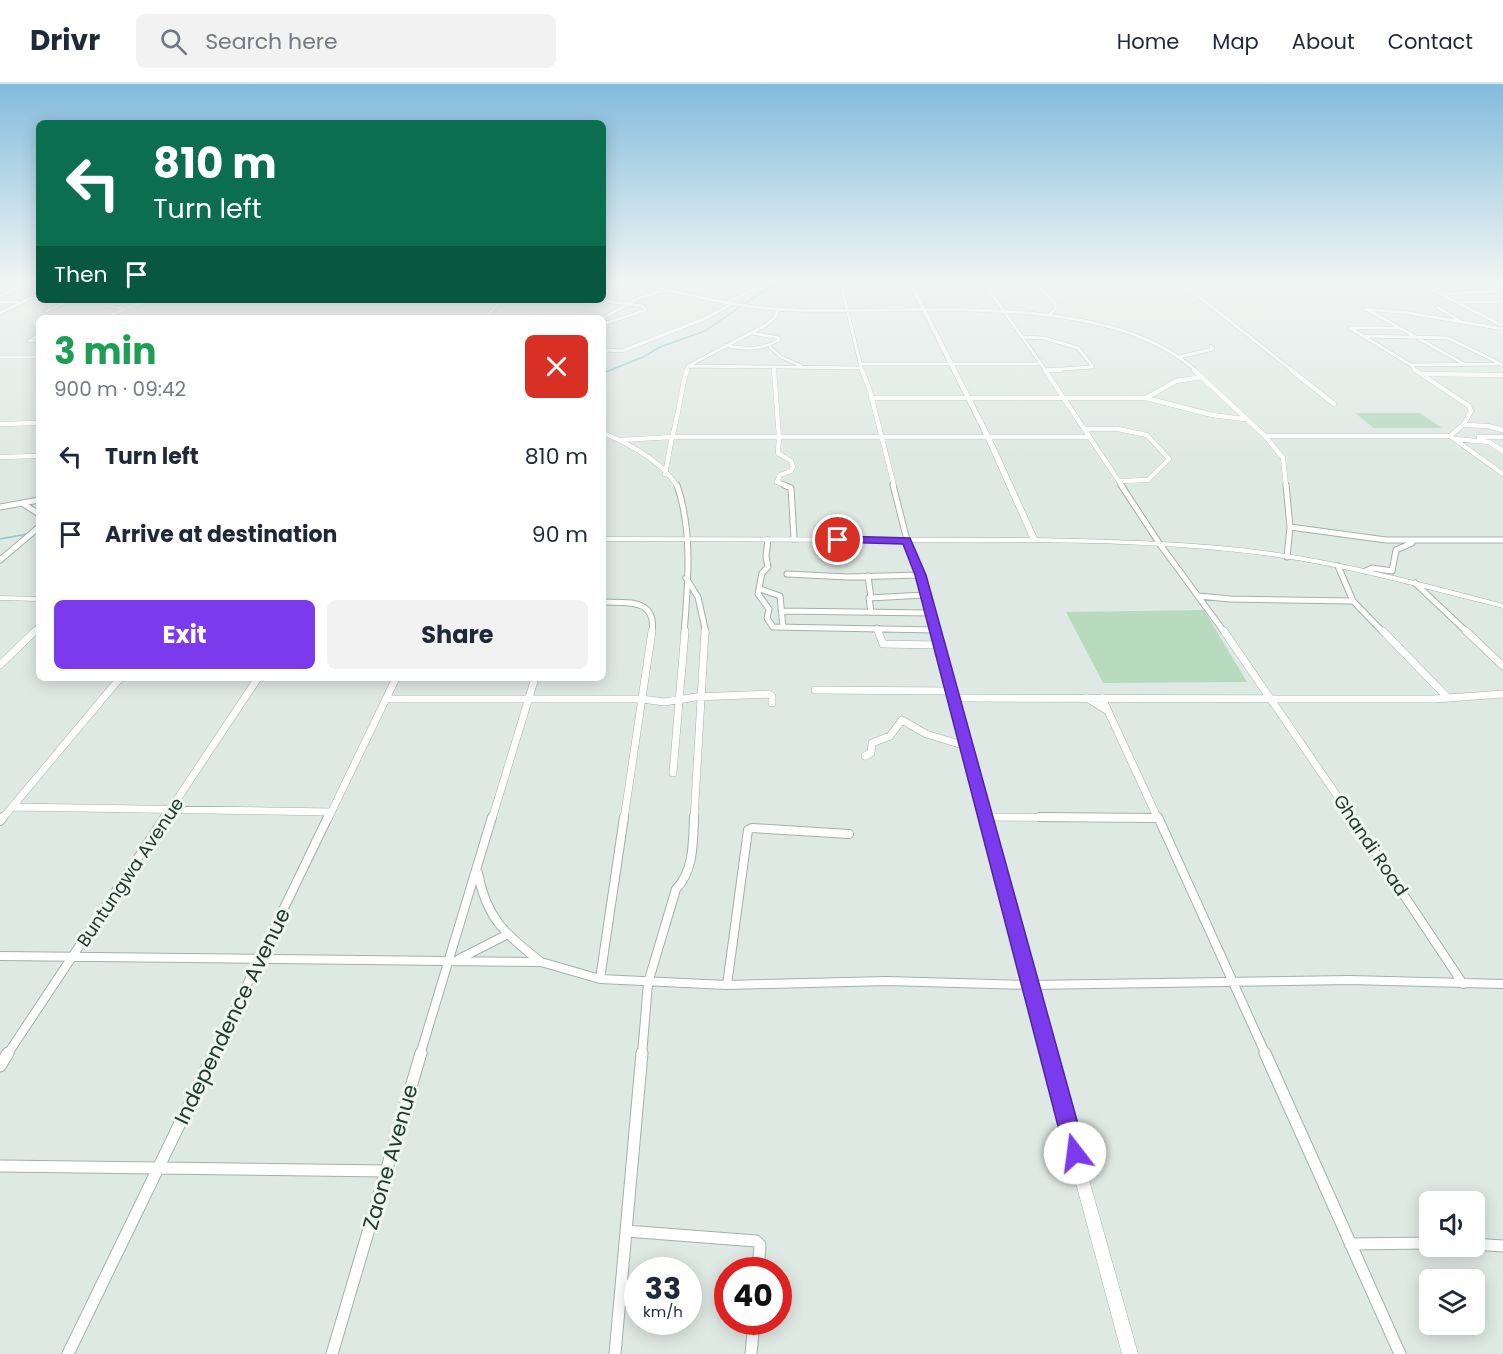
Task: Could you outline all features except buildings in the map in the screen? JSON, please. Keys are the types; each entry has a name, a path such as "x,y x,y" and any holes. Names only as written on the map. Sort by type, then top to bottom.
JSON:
{"street":[{"path":"606,350 622,351 653,339"},
{"path":"665,474 679,415 681,388 688,366 738,339"},
{"path":"726,345 744,349 770,347 779,339"},
{"path":"855,339 907,540 936,630 983,817 1130,1354"},
{"path":"938,339 988,437 1034,540"},
{"name":"Ghandi Road","path":"1024,339 1065,398 1159,543 1199,596 1389,871 1463,984"},
{"path":"1045,370 1093,367 1078,348 1048,339"},
{"path":"1146,339 1179,357 1202,377 1265,436 1285,464 1290,527 1287,557"},
{"path":"1253,339 1334,404"},
{"path":"1368,339 1412,365 1419,374 1468,406 1471,411 1463,425 1450,437"},
{"path":"1419,339 1464,364"},
{"path":"1451,339 1502,364"},
{"path":"1179,357 1213,349 1211,346"},
{"path":"770,347 781,357 803,367"},
{"path":"0,357 36,357"},
{"path":"688,366 1040,364"},
{"path":"1457,364 1484,375"},
{"path":"1412,365 1502,364"},
{"path":"774,367 778,453 790,461 793,467 790,471 780,475 777,482 791,488 794,539"},
{"path":"1419,374 1503,375"},
{"path":"1146,398 1170,384 1202,377"},
{"path":"1188,379 1208,383"},
{"path":"871,398 1146,398 1246,420"},
{"path":"1226,417 1239,413"},
{"path":"0,424 36,423"},
{"path":"1463,425 1488,426 1503,430"},
{"path":"1084,429 1118,429 1147,435 1169,459 1148,480 1120,481"},
{"path":"606,434 642,453 677,485 684,499 687,539 686,578 673,773"},
{"path":"620,440 779,436 1089,437"},
{"path":"1265,436 1503,436"},
{"path":"1450,437 1489,442 1503,441"},
{"path":"1450,437 1503,474"},
{"path":"1489,442 1503,451"},
{"path":"0,458 36,456"},
{"path":"0,507 36,501"},
{"path":"22,503 36,512"},
{"path":"1290,527 1373,539 1503,540"},
{"path":"0,560 35,531"},
{"path":"606,540 1034,540 1159,543 1243,550 1366,571 1503,606"},
{"path":"768,540 766,556 768,567 762,573 758,594 769,609 767,618 771,626 936,630"},
{"path":"1366,571 1371,568 1392,571 1396,550 1420,540"},
{"path":"1338,566 1353,601 1448,698"},
{"path":"787,574 920,575"},
{"path":"768,612 871,612 868,576"},
{"path":"615,1354 648,983 676,890 685,880 690,868 706,633 700,618 699,595 695,586 686,578"},
{"path":"1415,583 1503,666"},
{"path":"760,589 780,596 783,627"},
{"path":"871,598 925,595"},
{"path":"1199,596 1222,600 1282,600 1322,604 1353,601"},
{"path":"0,598 36,599"},
{"path":"600,979 654,621 653,614 643,606 634,603 606,602"},
{"path":"851,612 930,613"},
{"path":"877,628 883,644 938,645"},
{"path":"0,665 36,630"},
{"path":"0,821 117,681"},
{"name":"Buntungwa Avenue","path":"0,1066 256,681"},
{"name":"Independence Avenue","path":"68,1354 395,681"},
{"name":"Zaone Avenue","path":"332,1354 452,961 488,829 534,681"},
{"path":"814,690 1087,698 1448,698 1503,694"},
{"path":"386,699 642,699 664,702 703,697 768,694 772,696 772,703"},
{"path":"1087,698 1108,711"},
{"path":"1102,698 1400,1354"},
{"path":"865,756 871,753 872,743 887,738 899,727 902,720 926,734 966,746"},
{"path":"12,807 332,812"},
{"path":"983,817 1158,818"},
{"path":"727,985 748,830 752,828 849,834"},
{"path":"478,871 480,892 487,910 506,935 541,962"},
{"path":"452,961 506,935"},
{"path":"0,956 261,957 541,962 600,979 727,985 908,981 1030,985 1350,980 1503,984"},
{"path":"0,1166 386,1171"},
{"path":"626,1232 756,1241 759,1245 759,1257"},
{"path":"1350,1244 1419,1244"},
{"path":"1485,1245 1503,1246"},
{"path":"752,1354 753,1335"}],"green space":[{"path":"1355,413 1420,413 1442,428 1374,428"},
{"path":"1204,610 1247,682 1103,683 1066,612"}],"waterway":[{"path":"606,372 682,339"},
{"path":"0,539 27,534"}],"route":[{"path":"838,540 907,540 936,630 983,817 1075,1153"}]}
